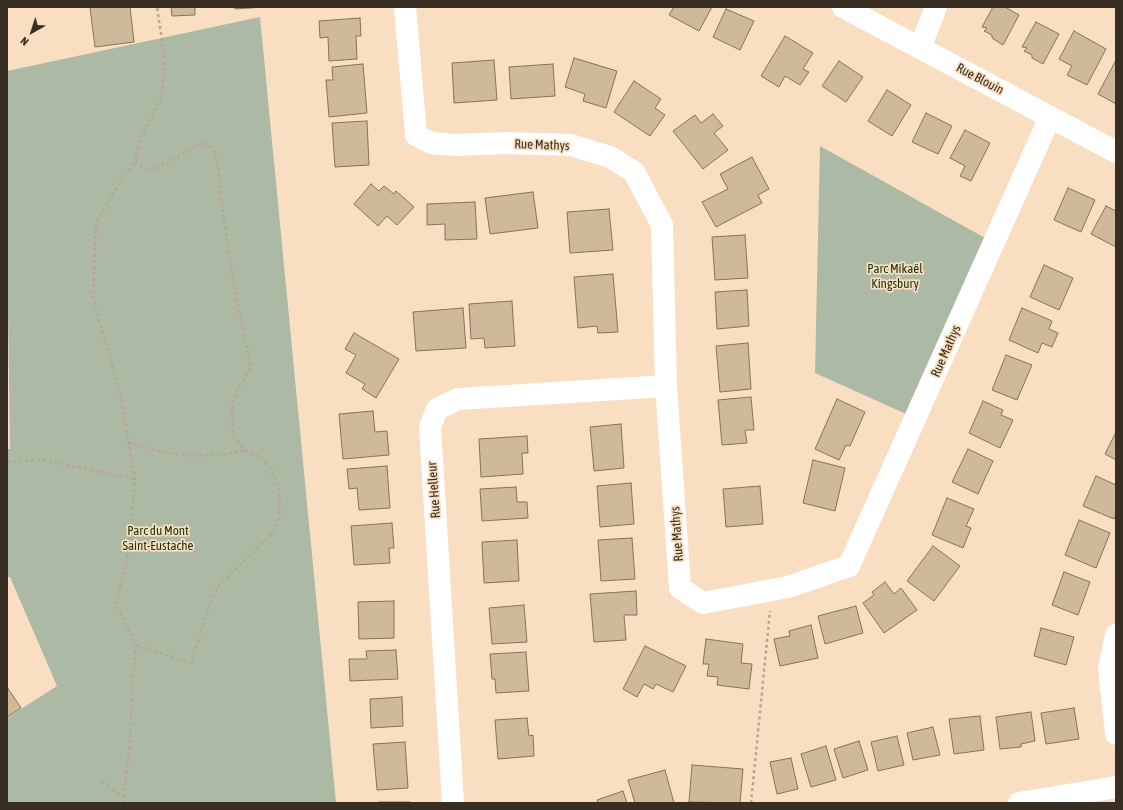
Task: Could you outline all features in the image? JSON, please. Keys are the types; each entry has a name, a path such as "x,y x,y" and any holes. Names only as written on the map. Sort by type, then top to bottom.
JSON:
{"street":[{"name":"Rue Mathys","path":"405,7 416,135 431,143 456,145 507,143 571,145 610,157 634,172 662,225 666,386 680,588 703,603 788,587 849,566 1050,117"},
{"name":"Rue Blouin","path":"843,7 1116,152"},
{"path":"920,48 936,7"},
{"name":"Rue Helleur","path":"453,803 430,427 437,409 458,399 666,386"},
{"path":"1116,635 1109,668 1116,734"},
{"path":"1019,803 1116,787"}],"path":[{"path":"123,803 130,742 132,688 136,645 116,603 128,554 135,478 120,393 93,298 96,222 125,174 136,162 140,140 162,97 164,70 163,47 157,7"},
{"path":"136,162 147,170 155,169 201,144 208,144 214,151 218,167 220,191 234,280 251,368 236,391 232,408 232,423 235,438 244,450 260,457 271,469 278,485 280,502 279,518 273,533 219,585 206,616 191,663 136,645"},
{"path":"128,442 157,451 190,456 221,455 244,450"},
{"path":"7,462 43,460 135,478"},
{"path":"751,803 772,590"},
{"path":"102,782 124,798"}],"green space":[{"name":"Parc du Mont Saint-Eustache","path":"260,17 336,803 7,803 7,718 57,686 10,577 7,577 7,449 10,449 7,243 7,71"},
{"name":"Parc Mikaël Kingsbury","path":"820,146 994,243 915,418 815,373"}],"building":[{"path":"90,7 130,7 134,42 95,47"},
{"path":"171,7 195,7 195,15 172,16"},
{"path":"234,7 264,7 235,9"},
{"path":"674,7 712,7 699,31 669,15"},
{"path":"993,7 1005,7 1019,15 1003,45 992,38 992,35 984,31 987,28 982,27"},
{"path":"726,9 754,21 740,50 713,37"},
{"path":"360,18 361,36 356,36 357,59 329,61 328,37 320,38 319,21"},
{"path":"1036,22 1059,34 1043,64 1032,58 1032,55 1024,51 1027,48 1022,47"},
{"path":"1074,31 1106,49 1087,85 1067,75 1072,66 1059,59"},
{"path":"785,36 813,53 803,69 809,72 800,85 785,76 779,87 761,76"},
{"path":"574,58 617,71 606,108 583,101 585,94 565,87"},
{"path":"494,60 497,100 454,103 452,63"},
{"path":"1116,60 1116,104 1098,94"},
{"path":"839,61 863,77 846,102 822,86"},
{"path":"363,64 367,113 329,117 326,80 333,80 332,67"},
{"path":"553,64 555,96 511,99 509,67"},
{"path":"634,81 661,99 655,108 665,115 650,136 614,112"},
{"path":"887,90 911,105 892,136 868,121"},
{"path":"926,113 952,126 938,154 912,142"},
{"path":"713,114 723,126 714,133 728,150 703,169 673,131 695,115 701,123"},
{"path":"367,121 369,165 335,167 332,123"},
{"path":"965,130 990,143 971,181 960,176 965,166 950,158"},
{"path":"752,157 769,189 758,195 762,203 716,227 702,202 728,189 720,174"},
{"path":"371,184 379,191 384,186 394,194 396,191 414,207 397,225 387,216 378,226 354,204"},
{"path":"1068,188 1095,200 1081,232 1054,220"},
{"path":"533,192 538,228 490,234 485,198"},
{"path":"475,202 477,239 445,240 445,224 427,225 427,204"},
{"path":"1106,206 1116,211 1116,247 1091,234"},
{"path":"609,209 613,250 570,253 567,212"},
{"path":"745,235 748,278 715,280 712,237"},
{"path":"1044,265 1073,278 1059,310 1030,297"},
{"path":"613,274 618,332 598,333 597,326 578,328 574,277"},
{"path":"747,290 749,326 717,329 715,292"},
{"path":"512,301 515,346 485,348 484,338 471,339 469,304"},
{"path":"463,308 466,348 416,351 413,312"},
{"path":"1022,308 1052,321 1049,329 1058,333 1052,347 1042,343 1038,353 1009,340"},
{"path":"354,333 399,359 376,398 362,389 365,384 346,373 356,355 345,349"},
{"path":"748,343 751,389 720,392 716,346"},
{"path":"1006,355 1032,365 1017,400 992,390"},
{"path":"751,397 754,430 745,430 747,443 722,445 718,400"},
{"path":"837,399 865,412 850,446 846,445 839,460 815,449"},
{"path":"983,401 1003,410 1001,415 1013,420 1000,448 969,433"},
{"path":"373,411 375,432 387,431 389,455 343,459 339,414"},
{"path":"621,424 624,468 594,471 590,427"},
{"path":"1116,432 1116,460 1105,454"},
{"path":"527,436 528,453 522,453 523,474 481,477 479,439"},
{"path":"968,449 993,461 978,494 952,482"},
{"path":"813,460 845,468 835,511 803,503"},
{"path":"387,466 390,508 359,510 357,488 349,489 347,469"},
{"path":"1096,476 1116,485 1116,514 1114,519 1083,506"},
{"path":"631,483 634,524 600,527 597,486"},
{"path":"760,486 763,524 726,527 723,489"},
{"path":"516,487 517,502 527,502 528,518 482,521 480,489"},
{"path":"947,498 974,509 966,526 971,528 963,548 932,535"},
{"path":"1079,520 1110,533 1096,568 1065,555"},
{"path":"392,523 394,548 389,548 390,563 354,565 351,526"},
{"path":"632,538 635,579 601,581 598,540"},
{"path":"517,540 519,581 484,583 482,542"},
{"path":"933,546 960,566 934,601 907,581"},
{"path":"1064,572 1090,582 1078,615 1052,605"},
{"path":"885,582 894,594 901,588 917,610 884,633 863,603 874,595 872,592"},
{"path":"636,591 637,615 624,615 626,640 594,642 590,594"},
{"path":"394,601 394,638 359,639 358,602"},
{"path":"524,605 527,642 492,644 489,608"},
{"path":"856,606 863,633 825,644 818,616"},
{"path":"811,625 818,658 780,666 774,639 790,636 789,631"},
{"path":"1041,628 1074,637 1066,665 1034,656"},
{"path":"706,639 743,644 741,663 752,664 749,689 717,685 718,677 707,676 709,664 703,664"},
{"path":"645,646 686,666 673,692 656,684 653,689 644,684 637,697 623,689"},
{"path":"396,650 398,679 350,681 349,659 367,659 366,651"},
{"path":"526,652 529,691 496,693 495,679 492,679 490,654"},
{"path":"7,687 21,708 7,717"},
{"path":"402,697 403,726 371,728 370,699"},
{"path":"1074,708 1079,739 1046,744 1041,713"},
{"path":"1031,712 1035,741 1021,744 1021,747 1000,749 996,717"},
{"path":"980,716 984,750 954,754 949,719"},
{"path":"527,718 529,736 533,735 534,756 498,759 495,720"},
{"path":"933,727 940,755 913,760 907,733"},
{"path":"897,736 904,765 878,771 871,742"},
{"path":"859,741 868,770 843,778 834,749"},
{"path":"405,742 408,788 377,790 373,744"},
{"path":"826,746 836,780 811,787 801,754"},
{"path":"791,758 798,789 777,794 770,762"},
{"path":"692,765 743,769 740,803 689,802"},
{"path":"665,770 674,803 635,803 628,780"},
{"path":"623,791 627,803 598,803 597,800"},
{"path":"410,802 410,803 379,803"}]}
